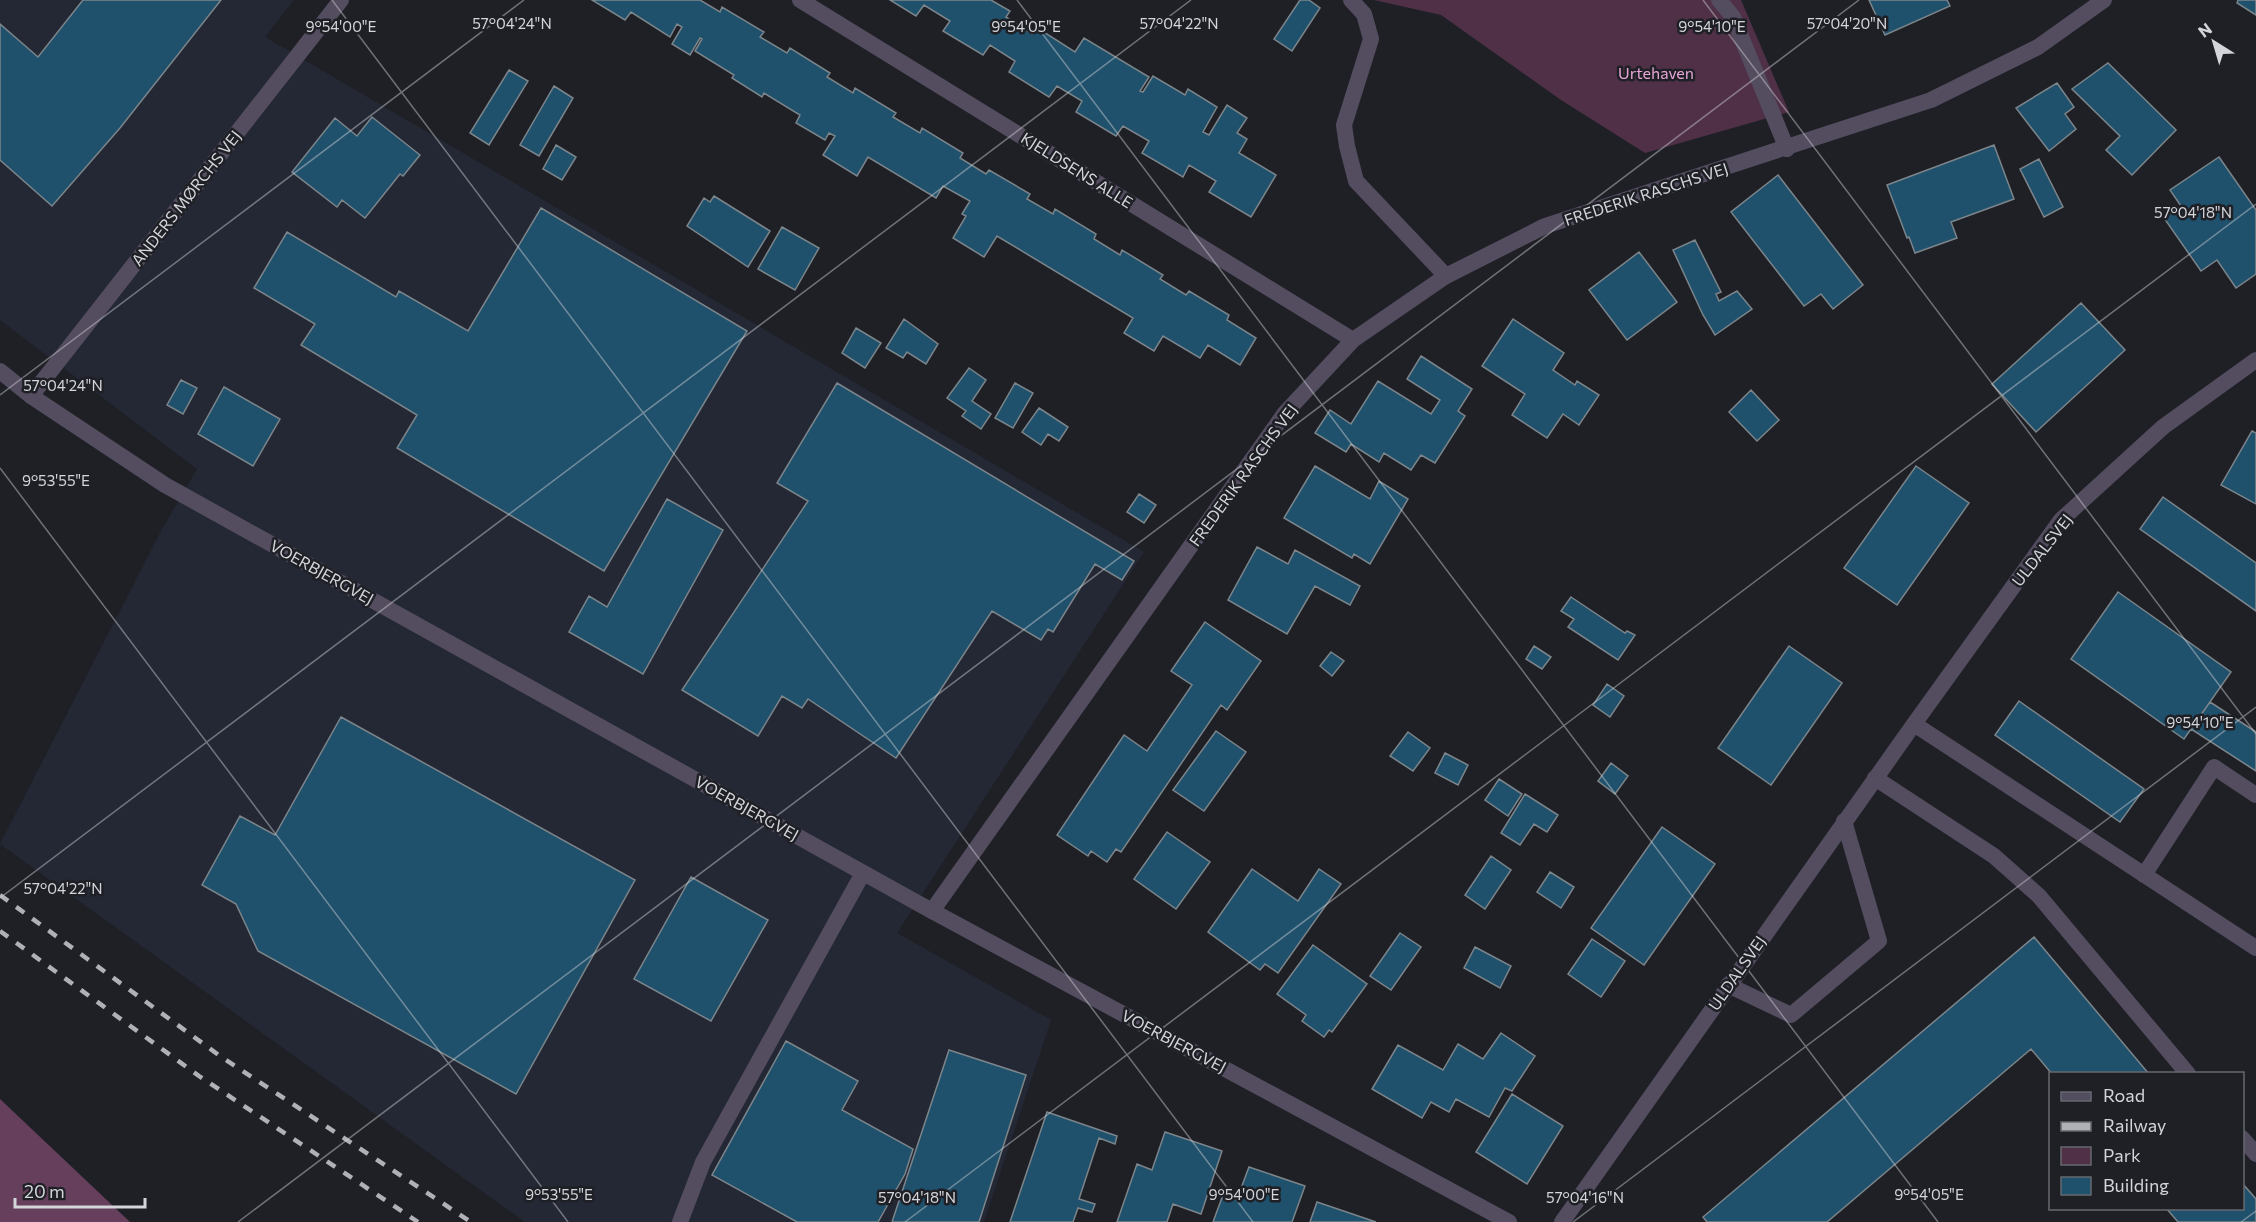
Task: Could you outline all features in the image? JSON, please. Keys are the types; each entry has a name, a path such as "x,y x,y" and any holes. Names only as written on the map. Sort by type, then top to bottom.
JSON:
{"street":[{"name":"ANDERS MØRCHS VEJ","path":"31,396 341,0"},
{"name":"KJELDSENS ALLE","path":"800,0 1353,340"},
{"path":"1351,0 1364,14 1371,39 1344,125 1356,181 1446,276"},
{"path":"1719,0 1733,17 1787,149"},
{"name":"FREDERIK RASCHS VEJ","path":"932,912 1286,412 1353,340 1446,276 1545,226 1787,149 1931,100 2038,47 2104,0"},
{"name":"ULDALSVEJ","path":"1562,1222 1844,821 2061,520 2163,427 2256,360"},
{"name":"VOERBJERGVEJ","path":"0,371 31,396 165,485 932,912 1509,1222"},
{"path":"1914,724 2256,948"},
{"path":"2144,874 2214,767 2256,795"},
{"path":"1875,778 1994,856 2039,896 2186,1072"},
{"path":"1728,985 1791,1015 1879,941 1844,821"},
{"path":"680,1222 703,1162 862,873"},
{"path":"2244,1140 2256,1154"}],"shaded area":[{"path":"0,0 294,0 265,37 1144,552 897,933 1051,1020 984,1222 525,1222 0,844 161,531 197,469 0,320"},
{"path":"0,1099 130,1222 0,1222"}],"green space":[{"name":"Urtehaven","path":"1374,0 1741,0 1789,112 1645,153 1561,100 1441,15"}],"building":[{"path":"83,0 221,0 120,128 52,206 0,160 0,24 38,57"},
{"path":"592,0 700,0 720,12 722,7 764,32 760,37 787,53 790,48 830,73 827,77 853,93 855,88 896,113 893,117 920,133 922,128 963,153 960,158 986,174 989,170 1030,194 1027,199 1053,214 1055,209 1096,234 1094,239 1120,255 1122,250 1163,275 1160,279 1186,295 1189,291 1229,315 1227,320 1256,338 1240,365 1208,345 1200,358 1163,336 1154,351 1124,333 1133,318 997,236 984,257 953,238 966,216 962,214 970,201 943,186 936,198 868,157 857,176 823,155 835,136 829,133 825,140 796,123 800,115 764,93 762,97 732,78 734,75 695,51 702,39 700,38 690,55 672,44 682,27 677,24 670,37 631,12 625,20"},
{"path":"890,0 991,0 1010,11 1006,17 1032,34 1036,27 1075,52 1084,38 1149,77 1140,91 1143,92 1153,76 1185,95 1188,89 1217,107 1203,132 1209,135 1227,105 1247,118 1237,133 1247,139 1239,153 1276,175 1251,217 1209,192 1216,181 1189,165 1183,177 1142,153 1149,141 1123,126 1116,136 1076,112 1082,101 1057,86 1049,97 1009,72 1015,61 990,45 983,55 943,31 950,21 924,5 916,16"},
{"path":"1300,0 1309,0 1320,8 1292,51 1274,39"},
{"path":"1869,0 1947,0 1950,6 1885,35"},
{"path":"2238,0 2256,0 2256,15 2237,3"},
{"path":"2108,63 2176,130 2132,175 2106,150 2120,136 2072,89"},
{"path":"509,70 528,81 489,145 470,133"},
{"path":"2057,83 2074,107 2065,114 2076,129 2049,151 2016,108"},
{"path":"554,86 573,98 539,156 520,145"},
{"path":"372,117 420,155 403,176 400,174 365,218 342,200 337,207 292,172 335,118 357,136"},
{"path":"556,145 576,157 562,180 543,169"},
{"path":"1994,145 2014,199 1951,222 1957,238 1915,253 1887,185"},
{"path":"2219,157 2256,210 2256,274 2236,288 2217,260 2201,271 2164,218 2181,206 2170,190"},
{"path":"2039,159 2063,207 2044,217 2020,169"},
{"path":"1778,175 1863,285 1833,309 1821,294 1804,306 1731,212"},
{"path":"714,196 770,231 748,267 687,226 704,198 710,202"},
{"path":"541,208 747,331 604,571 397,448 417,415 301,345 315,324 254,288 287,232 396,297 399,291 468,331"},
{"path":"782,227 819,248 795,290 758,269"},
{"path":"1695,240 1721,292 1716,294 1719,301 1737,291 1752,309 1715,335 1703,315 1673,250"},
{"path":"1639,252 1677,302 1627,340 1589,290"},
{"path":"2081,303 2125,350 2036,432 1992,384"},
{"path":"904,319 938,344 926,364 907,352 903,358 886,348"},
{"path":"1513,319 1564,353 1553,370 1575,385 1577,381 1599,395 1579,425 1563,414 1547,438 1512,415 1525,394 1482,366"},
{"path":"856,328 881,343 865,368 842,353"},
{"path":"1421,356 1472,389 1458,411 1465,416 1435,463 1421,455 1411,470 1384,453 1379,462 1351,444 1346,452 1315,433 1330,410 1351,424 1378,381 1431,414 1440,400 1407,379"},
{"path":"969,368 986,380 972,401 991,414 981,429 962,416 966,411 947,398"},
{"path":"181,380 197,388 183,414 167,405"},
{"path":"837,383 1134,561 1122,580 1095,564 1053,632 1048,629 1041,640 992,611 896,758 808,699 802,708 782,696 758,736 682,690 808,501 777,483"},
{"path":"1015,383 1033,393 1013,428 995,418"},
{"path":"224,387 280,419 253,466 198,434"},
{"path":"1751,390 1779,420 1757,441 1729,412"},
{"path":"1039,408 1068,427 1059,441 1048,434 1041,445 1022,432"},
{"path":"2252,431 2256,433 2256,504 2221,485"},
{"path":"1315,466 1370,499 1379,481 1408,499 1370,564 1354,554 1352,558 1284,518"},
{"path":"1916,466 1969,503 1897,605 1844,568"},
{"path":"1139,494 1156,505 1144,523 1127,512"},
{"path":"2163,497 2256,563 2256,611 2140,529"},
{"path":"667,499 723,530 643,674 569,632 589,596 607,607"},
{"path":"1257,547 1288,564 1295,550 1360,586 1350,605 1315,586 1287,634 1228,600"},
{"path":"2118,592 2231,672 2184,739 2071,659"},
{"path":"1571,597 1625,633 1627,631 1635,635 1618,660 1568,627 1574,619 1561,611"},
{"path":"1205,622 1261,661 1227,710 1221,705 1121,852 1116,849 1107,862 1091,851 1088,856 1057,835 1124,735 1147,751 1192,685 1171,671"},
{"path":"1534,646 1551,657 1542,669 1526,659"},
{"path":"1789,646 1842,683 1771,785 1718,748"},
{"path":"1331,652 1344,661 1332,676 1320,666"},
{"path":"1607,684 1624,696 1610,717 1593,705"},
{"path":"2019,701 2144,789 2120,822 1995,735"},
{"path":"2210,702 2256,732 2256,771 2191,729"},
{"path":"341,717 635,880 516,1094 258,951 236,904 202,885 240,816 275,835"},
{"path":"1216,731 1246,752 1204,811 1173,790"},
{"path":"1408,732 1430,748 1413,771 1390,756"},
{"path":"1445,753 1468,765 1458,785 1435,773"},
{"path":"1611,763 1628,776 1615,794 1598,781"},
{"path":"1499,779 1522,794 1508,816 1485,800"},
{"path":"1525,794 1558,815 1547,832 1534,824 1520,845 1501,833"},
{"path":"1662,827 1715,864 1644,965 1591,928"},
{"path":"1167,832 1210,862 1176,909 1134,879"},
{"path":"1491,856 1511,870 1485,909 1465,895"},
{"path":"1252,869 1298,901 1319,869 1341,884 1278,973 1265,964 1260,970 1208,932"},
{"path":"1550,872 1574,887 1561,908 1537,892"},
{"path":"691,877 768,920 711,1021 634,979"},
{"path":"1400,933 1421,947 1391,990 1370,976"},
{"path":"2034,937 2147,1072 2050,1072 2031,1049 1827,1222 1707,1222 1703,1217"},
{"path":"1592,939 1625,961 1601,997 1568,974"},
{"path":"1313,945 1367,984 1332,1032 1329,1030 1324,1037 1302,1021 1306,1015 1277,994"},
{"path":"1475,947 1511,966 1500,988 1464,968"},
{"path":"1501,1033 1535,1056 1512,1091 1505,1088 1489,1117 1456,1099 1449,1112 1431,1102 1422,1118 1372,1089 1398,1045 1443,1070 1458,1044 1483,1059"},
{"path":"786,1041 858,1081 842,1110 913,1149 905,1174 878,1222 797,1222 712,1175"},
{"path":"949,1050 1026,1075 979,1222 892,1222"},
{"path":"1512,1094 1563,1126 1527,1184 1476,1152"},
{"path":"1047,1112 1117,1136 1115,1144 1099,1138 1079,1199 1095,1204 1092,1212 1078,1208 1073,1222 1010,1222"},
{"path":"1165,1132 1222,1151 1201,1214 1173,1204 1167,1222 1117,1222 1137,1164 1152,1170"},
{"path":"1249,1167 1305,1186 1292,1222 1213,1222 1223,1195 1237,1199"},
{"path":"2244,1185 2256,1199 2256,1222 2178,1222 2168,1210 2244,1210"},
{"path":"1317,1202 1376,1222 1310,1222"}],"railway":[{"path":"0,895 220,1056 471,1222"},
{"path":"0,931 199,1076 418,1222"}]}
